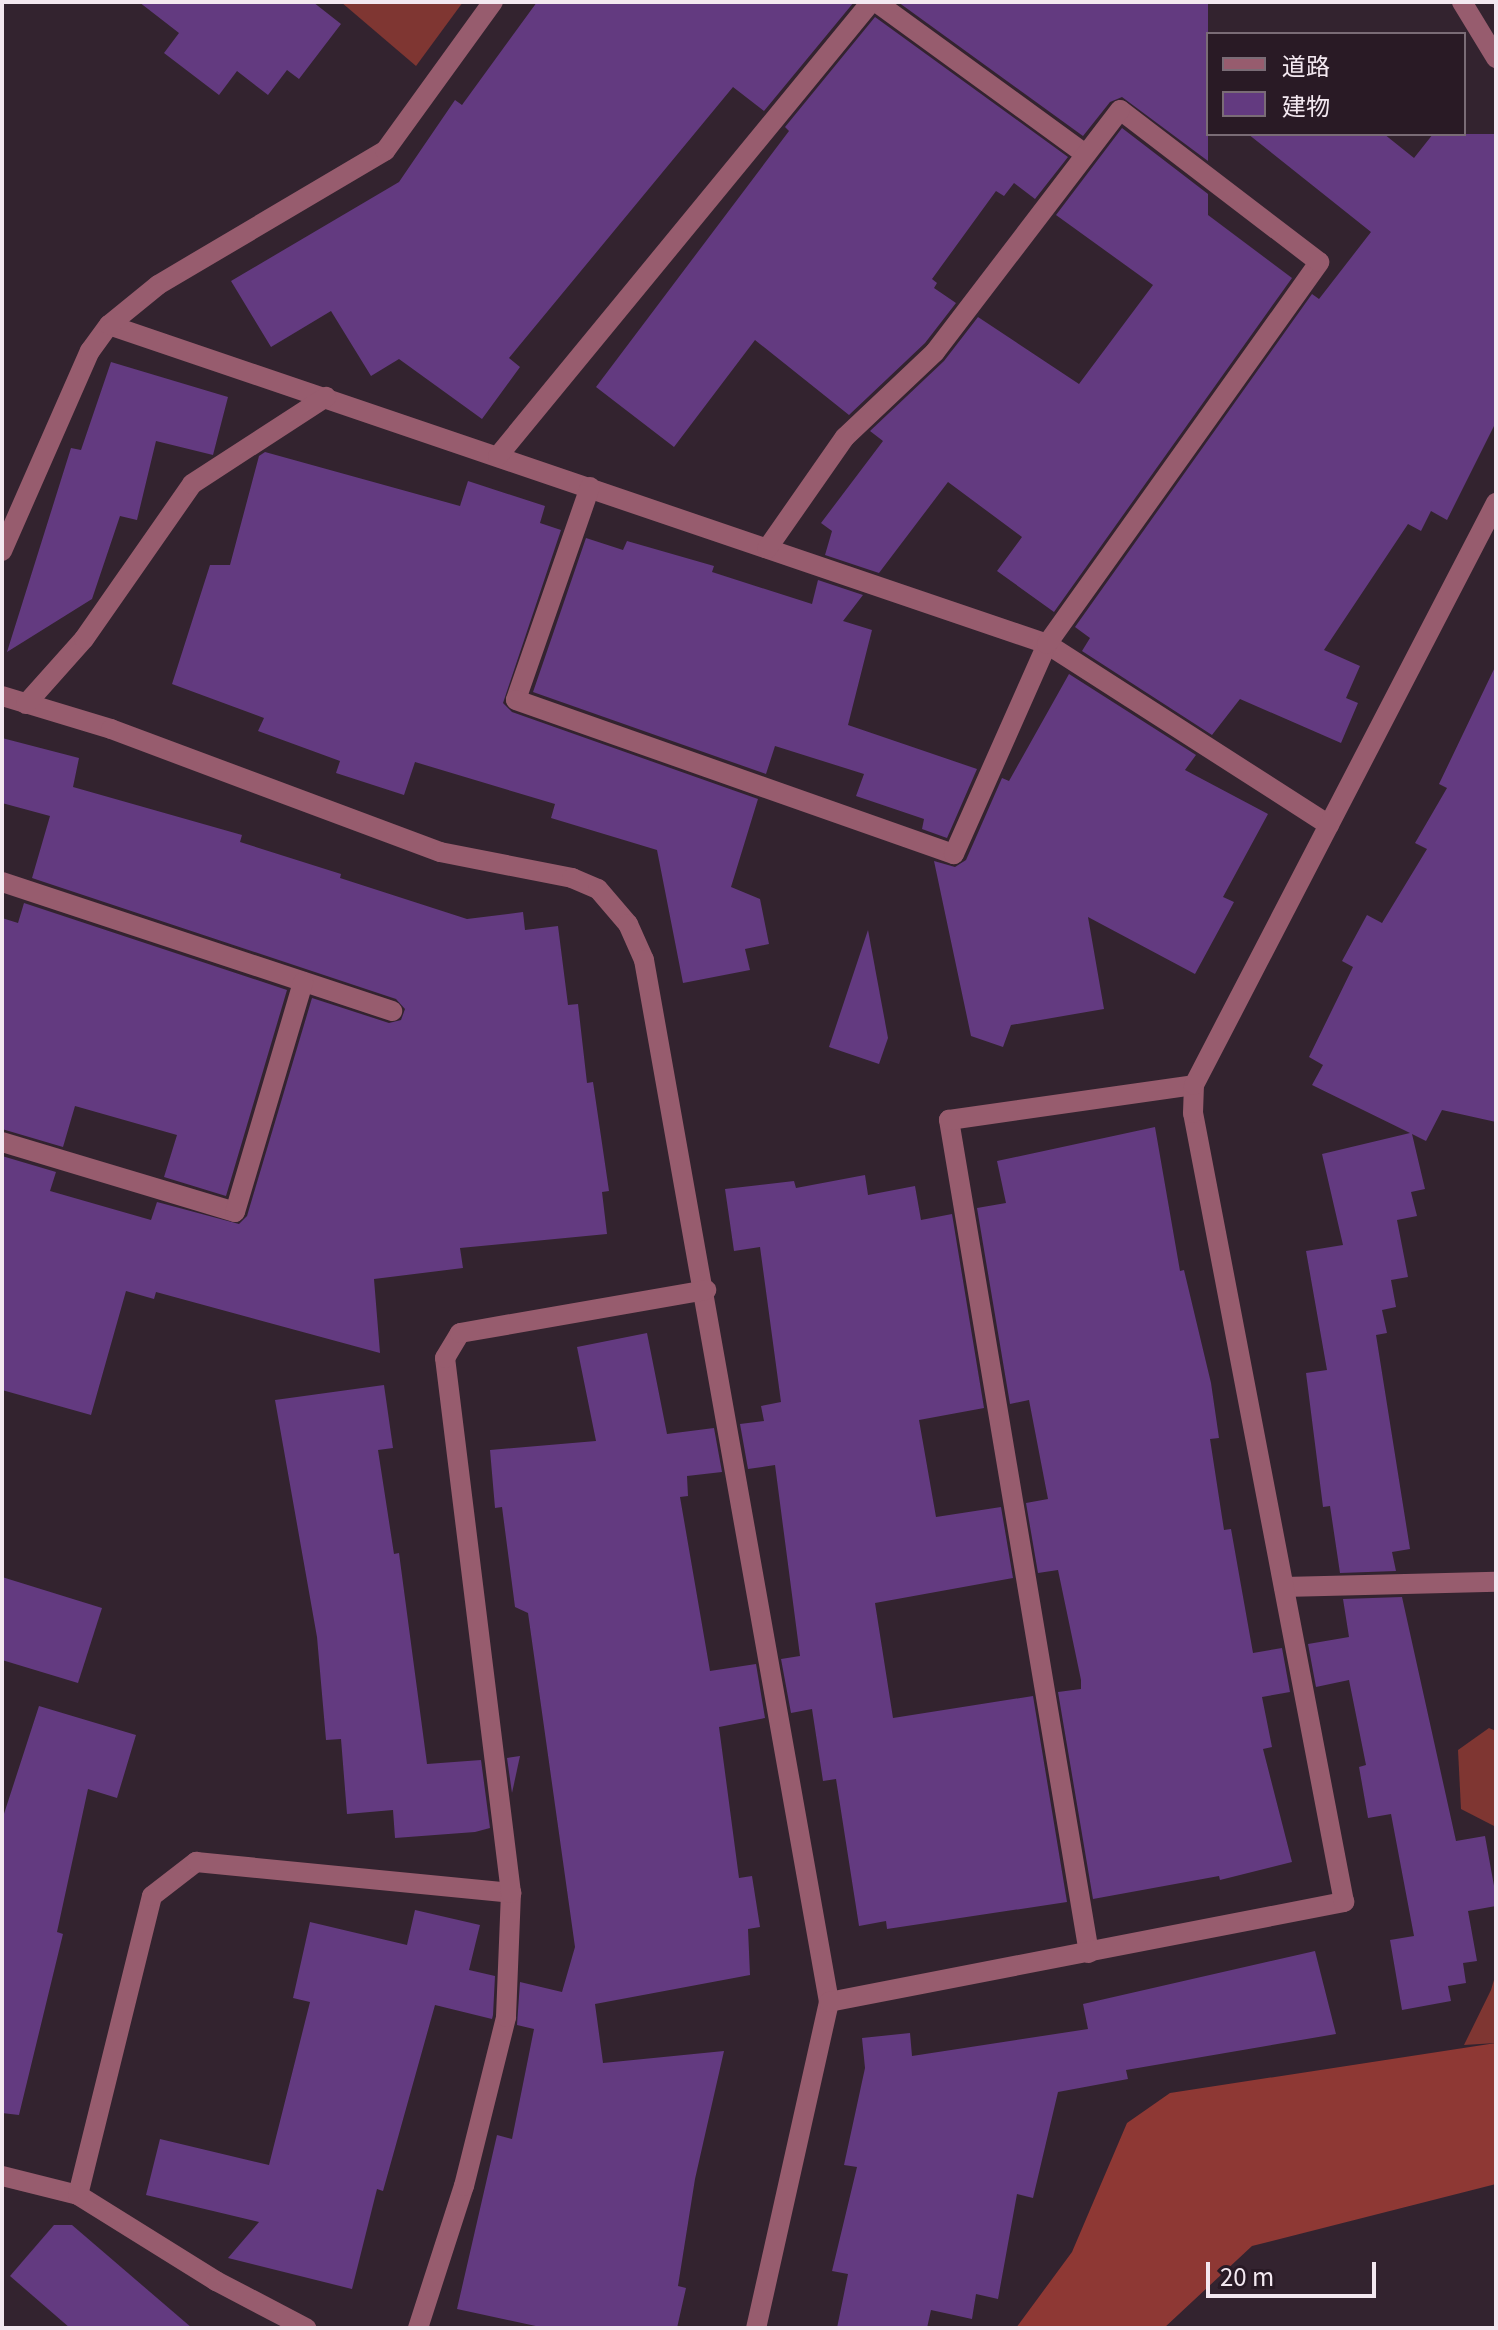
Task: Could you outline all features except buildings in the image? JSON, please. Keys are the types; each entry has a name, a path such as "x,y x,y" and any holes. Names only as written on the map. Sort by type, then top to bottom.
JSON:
{"street":[{"path":"2,551 90,351 109,325 145,293 385,151 493,2"},
{"path":"498,456 873,2 1084,153"},
{"path":"1462,2 1496,58"},
{"path":"590,487 516,700 954,854 1047,644 1319,262 1120,110 1084,153 935,352 845,437 767,549"},
{"path":"109,325 1047,644 1329,825"},
{"path":"26,704 84,639 192,484 326,397"},
{"path":"829,2002 1344,1902 1193,1113 1194,1085 1329,825 1487,541 1496,503"},
{"path":"2,696 111,729 440,852 572,878 598,889 628,924 644,960 706,1290 829,2002 756,2328"},
{"path":"2,882 392,1011"},
{"path":"2,1142 235,1212 303,982"},
{"path":"1089,1953 949,1120 1194,1085"},
{"path":"418,2328 464,2186 506,2017 511,1893 445,1358 460,1333 706,1290"},
{"path":"1284,1587 1496,1582"},
{"path":"78,2195 152,1896 196,1862 511,1893"},
{"path":"2,2176 78,2195 216,2281 306,2328"}],"shaded area":[{"path":"341,2 463,2 416,66"},
{"path":"1489,1728 1496,1731 1496,1827 1461,1809 1458,1750"},
{"path":"1496,1973 1496,2043 1464,2045 1491,1990"},
{"path":"1496,2043 1496,2184 1252,2246 1164,2328 1016,2328 1072,2252 1127,2123 1170,2093"}]}
